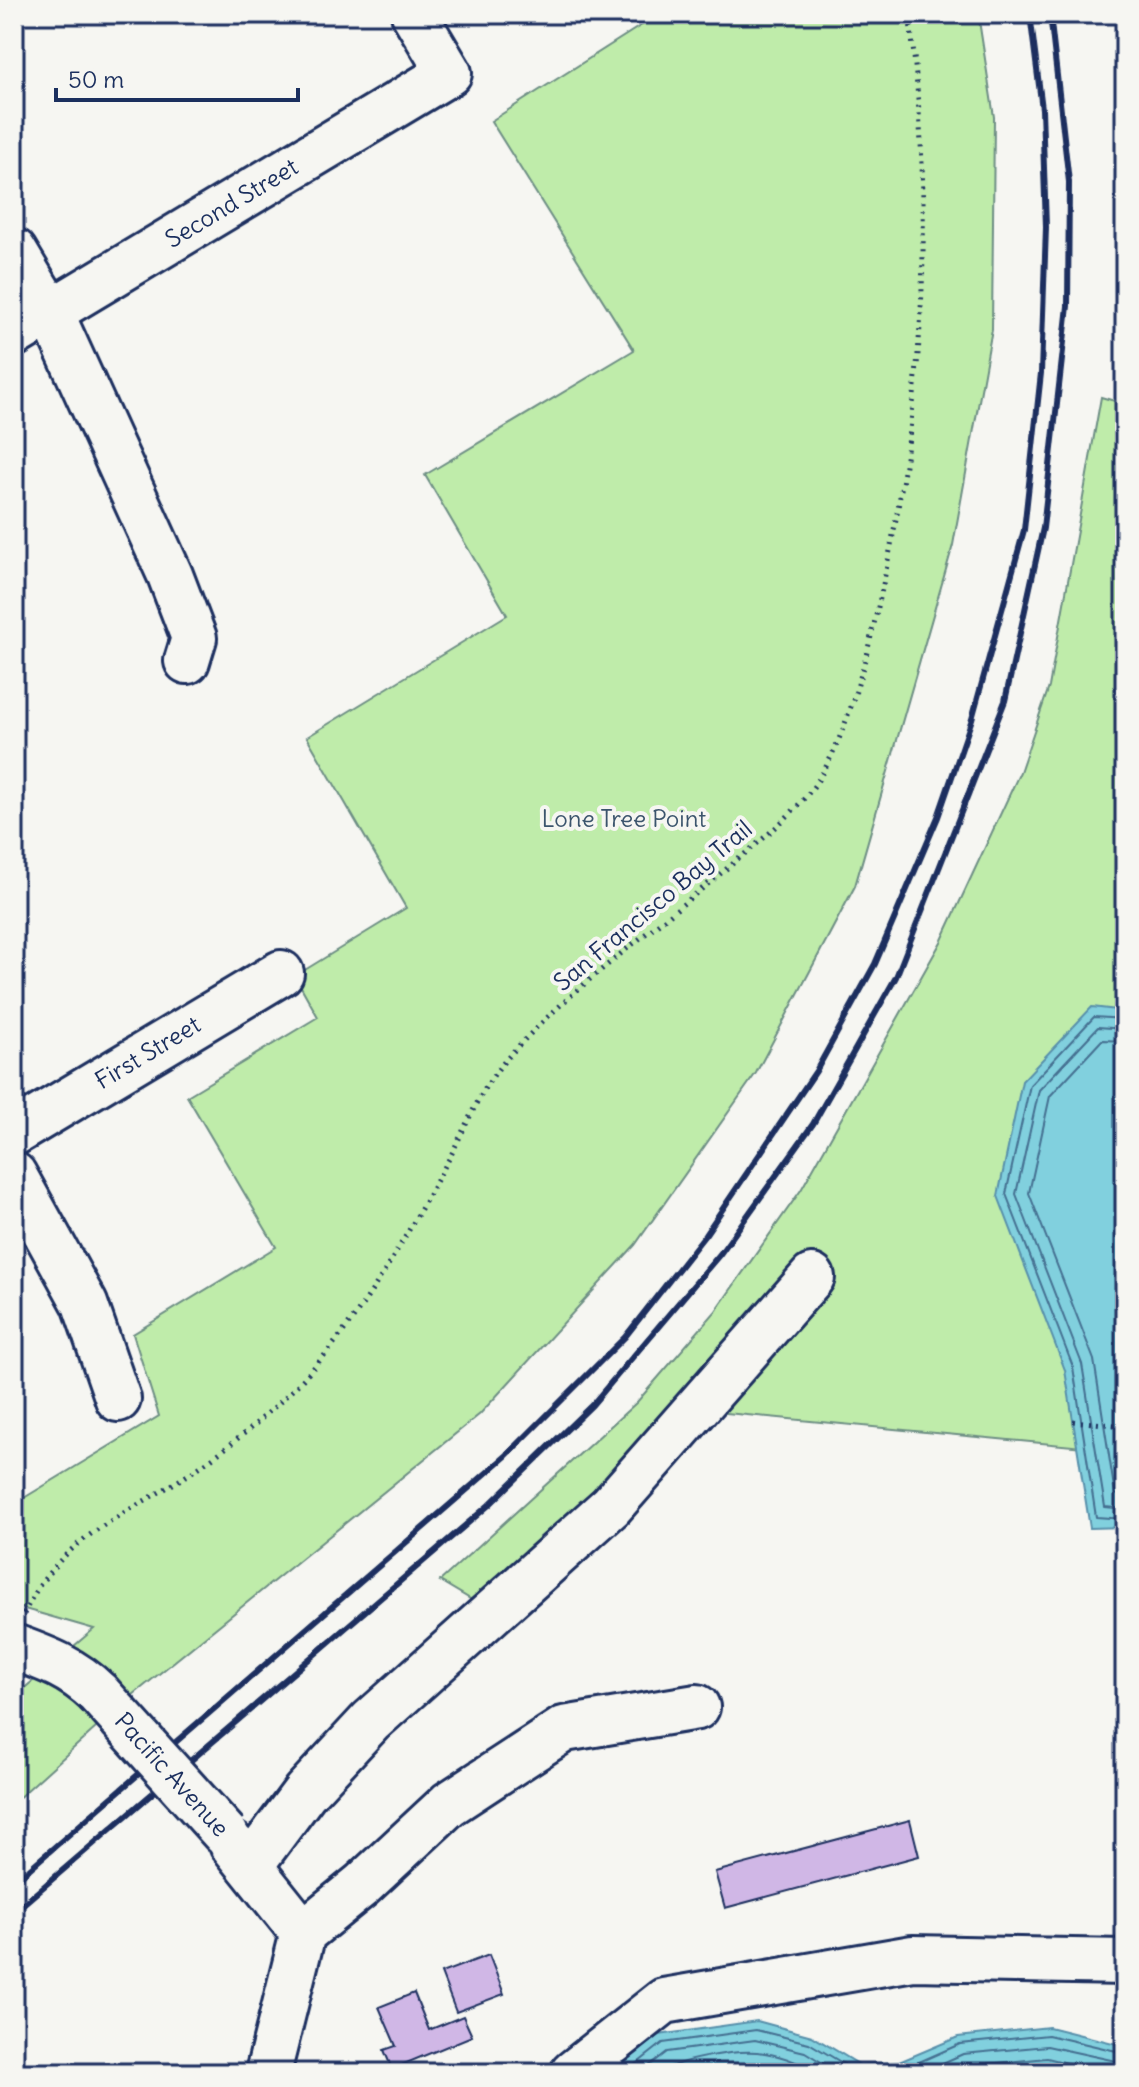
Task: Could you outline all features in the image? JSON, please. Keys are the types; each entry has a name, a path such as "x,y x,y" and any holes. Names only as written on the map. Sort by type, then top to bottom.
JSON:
{"street":[{"name":"Second Street","path":"32,324 449,73 414,14"},
{"path":"14,251 32,324 104,432 170,575 194,638 187,661"},
{"name":"First Street","path":"14,1133 281,973"},
{"path":"14,1175 85,1304 118,1399"},
{"path":"238,1850 305,1792 371,1721 611,1506 812,1277"},
{"name":"Pacific Avenue","path":"18,1633 50,1659 78,1674 98,1693 238,1850 303,1933"},
{"path":"268,2073 303,1933 362,1885 449,1804 564,1729 697,1707"},
{"path":"573,2073 664,2001 913,1958 1125,1962"}],"path":[{"name":"San Francisco Bay Trail","path":"18,1633 46,1575 81,1538 196,1470 285,1397 344,1330 400,1246 499,1068 536,1028 764,837 813,789 839,736 863,670 899,513 922,336 925,213 919,88 909,14"},
{"path":"1073,1421 1125,1426"}],"green space":[{"name":"Lone Tree Point","path":"659,14 978,14 994,117 992,329 953,545 855,886 756,1073 635,1245 480,1414 128,1699 14,1802 14,1697 94,1629 14,1606 14,1504 159,1416 133,1334 276,1247 187,1096 318,1017 295,976 406,908 307,737 507,615 425,475 634,350 491,121"},
{"path":"1101,397 1125,404 1125,1451 674,1408 543,1553 482,1606 440,1581 637,1402 715,1312 801,1190 942,940 1020,772 1049,687"}],"water":[{"path":"1092,1007 1125,1011 1125,1527 1090,1528 1065,1370 998,1196 1022,1081"},
{"path":"757,2021 812,2036 860,2065 899,2062 958,2037 1049,2027 1125,2046 1125,2073 617,2073 617,2068 659,2035"}],"building":[{"path":"910,1820 919,1856 725,1908 715,1872"},
{"path":"489,1955 504,1994 456,2012 441,1973"},
{"path":"414,1993 429,2030 463,2016 472,2036 392,2069 384,2050 396,2046 379,2007"}],"railway":[{"path":"14,1882 506,1456 625,1337 705,1235 816,1071 875,964 938,817 972,719 1024,530 1041,373 1046,227 1042,109 1030,14"},
{"path":"14,1912 489,1505 592,1405 720,1254 813,1124 896,977 1005,701 1043,528 1068,306 1069,182 1050,14"}]}
